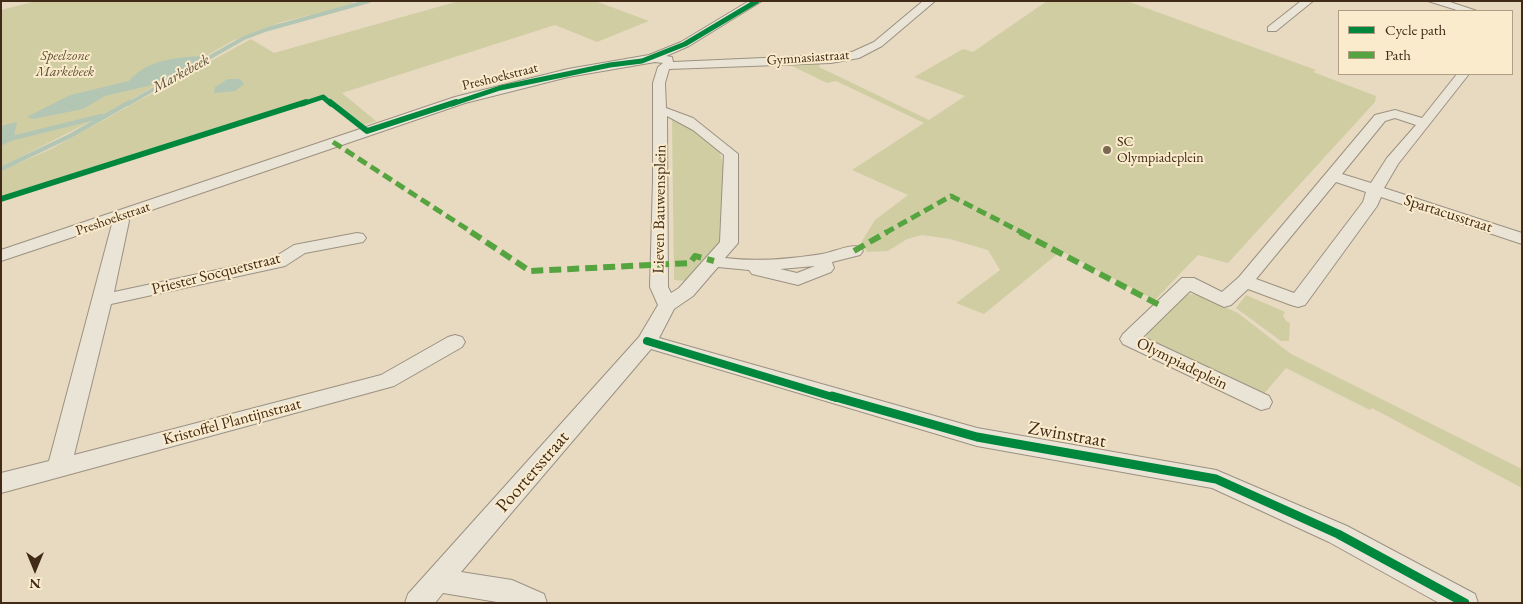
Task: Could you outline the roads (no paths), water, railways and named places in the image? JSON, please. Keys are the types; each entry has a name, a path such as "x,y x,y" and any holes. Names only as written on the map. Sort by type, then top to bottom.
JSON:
{"street":[{"name":"Preshoekstraat","path":"1,256 460,100 534,80 598,69 648,64 757,1"},
{"name":"Gymnasiastraat","path":"667,63 830,59 855,55 878,44 930,1"},
{"path":"1272,29 1308,1"},
{"path":"1433,1 1468,10"},
{"name":"Preshoekstraat","path":"667,63 685,44"},
{"path":"660,83 648,64 667,63"},
{"name":"Lieven Bauwensplein","path":"667,63 660,83 659,287 667,305"},
{"path":"1245,281 1298,301 1372,203 1374,190 1406,144 1425,123 1461,75"},
{"path":"647,341 667,305 686,292 729,243 731,154 682,116 670,110 661,111"},
{"name":"Olympiadeplein","path":"1262,402 1130,339 1188,282 1224,301 1245,281 1334,176 1380,118 1395,114 1425,123"},
{"path":"1334,176 1374,190"},
{"name":"Spartacusstraat","path":"1374,190 1522,239"},
{"path":"59,468 103,300 121,221 118,217"},
{"name":"Priester Socquetstraat","path":"103,300 280,262 300,249 357,238"},
{"path":"714,261 734,265 756,265 758,270 798,279 825,268 822,259 854,250"},
{"name":"Poortersstraat","path":"418,603 647,341"},
{"name":"Zwinstraat","path":"647,341 858,404 978,437 1216,479 1262,498 1338,534 1465,603"},
{"name":"Kristoffel Plantijnstraat","path":"1,483 387,381 455,342"},
{"path":"439,581 512,592 534,603"}],"water":[{"path":"199,56 211,57 169,81 105,96 83,109 33,119 27,117 70,95 129,81 152,64 170,59"},
{"path":"228,79 240,79 244,84 235,91 214,93 215,87"},
{"path":"17,122 13,140 1,146 1,126"}],"waterway":[{"name":"Markebeek","path":"205,60 244,38 268,29 369,1"},
{"name":"Markebeek","path":"128,104 175,77"},
{"name":"Markebeek","path":"1,169 70,136 130,102"},
{"path":"1,141 102,116"}],"place":[{"name":"SC Olympiadeplein","path":"1107,150"}],"park label":[{"name":"Speelzone Markebeek","path":"65,64"}]}
